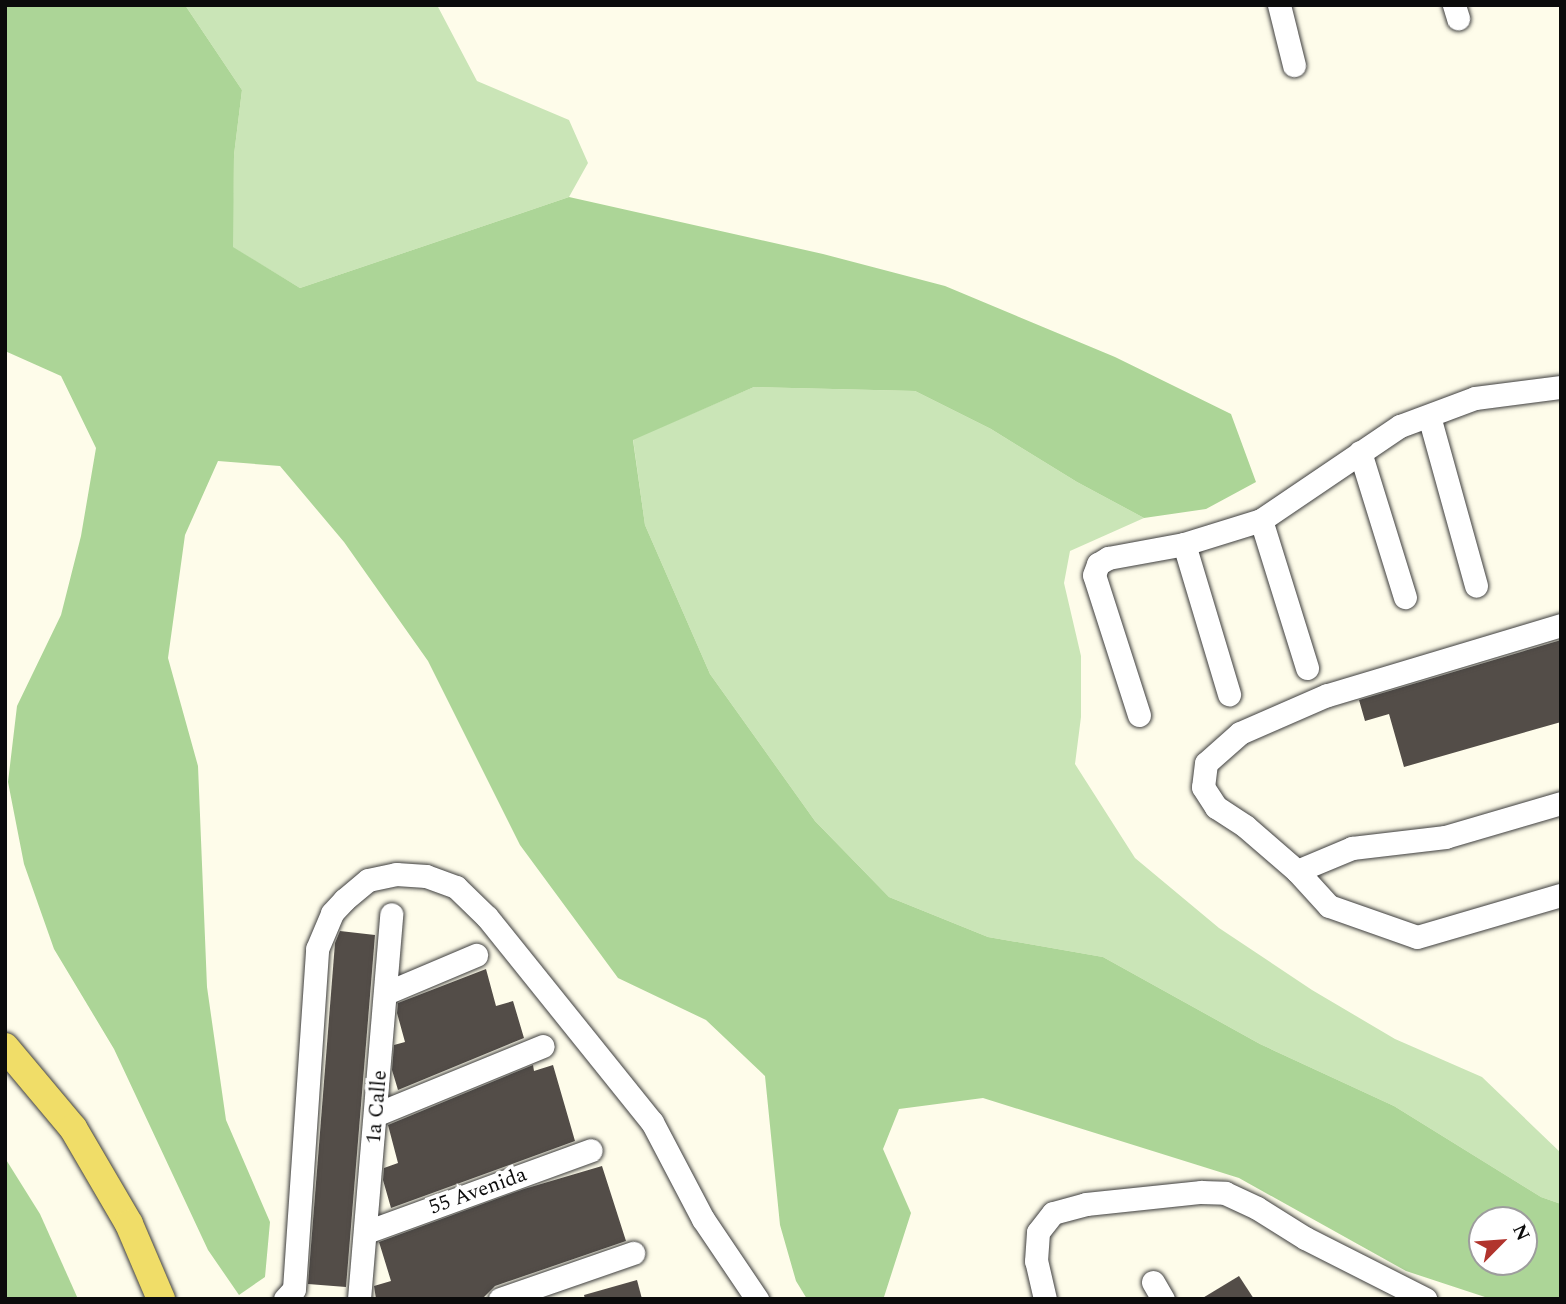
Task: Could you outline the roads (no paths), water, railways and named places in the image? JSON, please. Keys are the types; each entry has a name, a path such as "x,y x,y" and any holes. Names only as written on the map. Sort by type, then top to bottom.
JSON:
{"main road":[{"path":"5,1047 73,1128 129,1224 161,1299"}],"street":[{"path":"1281,6 1294,65"},
{"path":"1139,715 1094,575 1098,564 1108,558 1184,544 1261,520 1400,426 1475,398 1561,387"},
{"path":"1429,416 1476,586"},
{"path":"1360,452 1405,597"},
{"path":"1261,520 1307,668"},
{"path":"1184,544 1229,694"},
{"path":"1561,625 1327,695 1240,733 1206,763 1203,788 1216,807 1245,826 1297,871 1329,906 1417,937 1561,895"},
{"path":"1297,871 1352,848 1445,837 1561,803"},
{"path":"285,1299 295,1289 317,949 332,913 344,900 368,880 396,874 426,876 456,887 487,917 652,1122 703,1219 757,1299"},
{"name":"1a Calle","path":"359,1299 377,1114 391,914"},
{"path":"386,993 476,955"},
{"path":"377,1114 543,1046"},
{"name":"55 Avenida","path":"366,1232 591,1150"},
{"path":"1045,1299 1036,1261 1038,1233 1053,1213 1086,1204 1201,1192 1225,1193 1257,1208 1305,1238 1425,1299"},
{"path":"500,1299 633,1253"}]}
